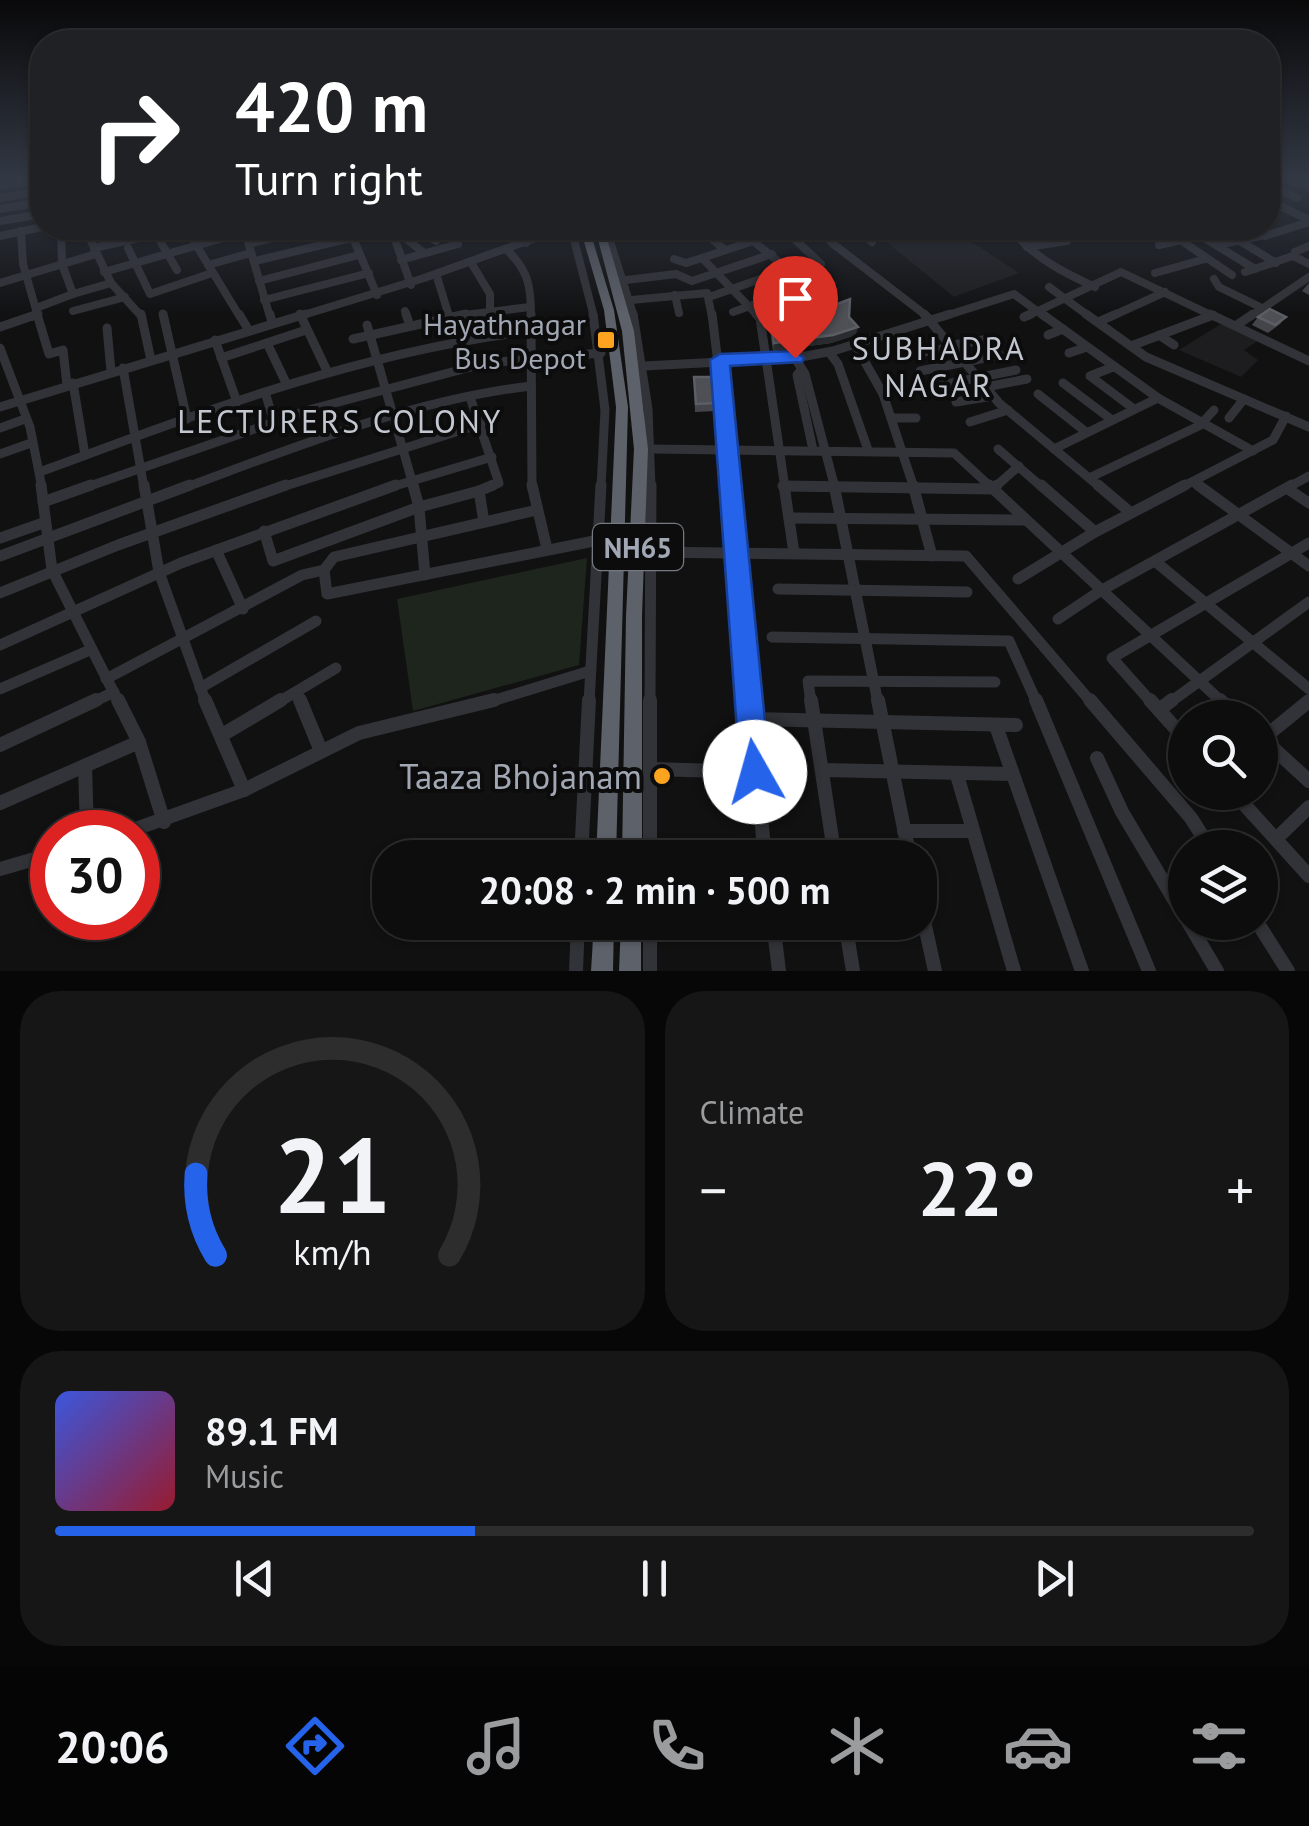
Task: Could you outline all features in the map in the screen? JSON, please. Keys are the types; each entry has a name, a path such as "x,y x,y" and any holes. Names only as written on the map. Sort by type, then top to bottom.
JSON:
{"highway":[{"name":"NH65","path":"599,240 622,407 607,840"},
{"name":"NH65","path":"601,240 628,331 638,407 632,840"},
{"path":"621,488 639,488"},
{"path":"602,971 603,940"},
{"path":"630,971 631,940"}],"street":[{"path":"0,236 30,229"},
{"path":"21,231 27,274 49,354 63,350 85,455"},
{"path":"62,240 62,264 72,294"},
{"path":"0,283 62,264 114,240"},
{"path":"159,240 177,270"},
{"path":"104,272 206,240"},
{"path":"247,240 272,322"},
{"path":"128,248 150,294 281,240"},
{"path":"252,253 338,240"},
{"path":"352,240 377,295"},
{"path":"396,240 411,285"},
{"path":"407,240 424,253"},
{"path":"523,240 526,243"},
{"path":"0,407 272,322 437,277 533,240"},
{"path":"574,240 591,297 606,410 582,840"},
{"path":"604,240 626,280 631,300 644,366 652,449 650,840"},
{"path":"714,240 726,250"},
{"path":"796,240 821,264"},
{"path":"829,240 932,320 1008,410 1132,513"},
{"path":"1021,240 1052,267 1095,287"},
{"path":"1207,240 1244,272"},
{"path":"1216,246 1245,240"},
{"path":"674,259 686,264 753,241 820,297 760,318"},
{"path":"1027,247 1067,241"},
{"path":"1159,246 1177,241 1205,258 1244,272"},
{"path":"1240,241 1276,263"},
{"path":"195,243 248,330"},
{"path":"402,260 458,244"},
{"path":"1295,252 1309,246"},
{"path":"94,248 111,282 141,313 151,360"},
{"path":"508,250 524,266 530,285 532,488 547,549"},
{"path":"260,280 359,254"},
{"path":"626,280 676,274 692,281 772,254"},
{"path":"1260,307 1212,281 1292,256 1309,264"},
{"path":"702,258 760,318 794,554"},
{"path":"1155,273 1205,258"},
{"path":"472,264 490,294 490,310"},
{"path":"709,297 789,268"},
{"path":"1024,316 1067,300 1121,272 1309,361"},
{"path":"264,300 368,273"},
{"path":"1237,325 1309,276"},
{"path":"437,277 450,316"},
{"path":"0,327 72,294 111,282"},
{"path":"733,312 809,284"},
{"path":"1049,286 1162,366 1309,427"},
{"path":"1098,322 1165,292"},
{"path":"631,300 707,293 709,297 729,449 748,720 764,840"},
{"path":"644,366 795,358 830,352 1014,294 1158,398 1253,451"},
{"path":"675,295 679,313"},
{"path":"74,312 125,296"},
{"path":"353,339 368,330 530,307"},
{"path":"405,311 410,326"},
{"path":"164,314 187,419"},
{"path":"300,314 328,371"},
{"path":"1131,346 1213,315"},
{"path":"107,328 137,436 160,572 200,688 244,790"},
{"path":"221,358 306,330"},
{"path":"368,330 418,507 425,574"},
{"path":"1048,335 1063,330"},
{"path":"40,472 328,371 484,335 531,331"},
{"path":"1159,336 1174,345"},
{"path":"924,352 989,338"},
{"path":"215,340 237,402"},
{"path":"267,343 287,385"},
{"path":"856,346 879,387 903,450 932,556"},
{"path":"1069,353 1086,347"},
{"path":"0,349 5,371 23,399 40,472 43,540 52,570 139,742 164,822"},
{"path":"43,502 274,422 486,363 601,352"},
{"path":"830,352 838,364 868,450"},
{"path":"920,370 1000,355"},
{"path":"795,358 827,450 906,840"},
{"path":"1113,366 1090,376 1134,409"},
{"path":"802,370 798,374 812,450"},
{"path":"932,387 1016,370"},
{"path":"956,402 1027,378"},
{"path":"1063,383 1112,420"},
{"path":"0,556 321,438 470,397 532,386"},
{"path":"879,387 893,386"},
{"path":"265,392 274,422"},
{"path":"1038,394 1086,432"},
{"path":"264,531 272,562 418,507 499,485 470,397"},
{"path":"1054,448 1158,398"},
{"path":"1229,418 1244,399"},
{"path":"970,422 1008,410"},
{"path":"1089,478 1204,423 1214,410"},
{"path":"1018,579 1095,532 1273,440 1286,416"},
{"path":"891,418 916,418"},
{"path":"0,428 25,419"},
{"path":"0,592 333,467 481,424"},
{"path":"0,454 31,444"},
{"path":"652,449 954,453 1220,700"},
{"path":"998,449 1095,532"},
{"path":"0,645 70,610 264,531 411,479 492,457"},
{"path":"783,486 993,489 1019,466"},
{"path":"1058,619 1100,591 1309,477"},
{"path":"1194,482 1309,566"},
{"path":"1288,489 1309,503"},
{"path":"479,491 484,522"},
{"path":"0,745 302,575 324,570 334,558 537,510"},
{"path":"789,518 1026,520"},
{"path":"0,538 43,523"},
{"path":"324,570 327,594 600,540"},
{"path":"1168,720 1112,658 1309,543"},
{"path":"216,550 243,608"},
{"path":"651,552 966,556 1199,830"},
{"path":"1156,562 1309,689"},
{"path":"778,589 967,592"},
{"path":"1159,710 1309,602"},
{"path":"200,688 316,622"},
{"path":"772,637 1009,641 1075,786 1149,971"},
{"path":"0,689 90,650"},
{"path":"222,736 336,668"},
{"path":"160,823 244,790 358,733 449,714 590,671"},
{"path":"832,840 808,681 995,682"},
{"path":"296,692 322,751"},
{"path":"1278,726 1309,701"},
{"path":"748,720 1016,725"},
{"path":"996,726 1082,971"},
{"path":"0,803 139,742"},
{"path":"1278,754 1309,780"},
{"path":"1097,758 1122,812 1168,890"},
{"path":"85,766 86,810"},
{"path":"651,770 755,772"},
{"path":"822,770 1012,774"},
{"path":"957,774 1014,971"},
{"path":"1278,837 1309,807"},
{"path":"1250,810 1268,830"},
{"path":"904,831 973,831"},
{"path":"1278,841 1309,876"},
{"path":"0,870 30,861"},
{"path":"576,971 577,940"},
{"path":"650,940 650,971"},
{"path":"775,940 779,971"},
{"path":"848,940 852,971"},
{"path":"928,940 935,971"},
{"path":"1198,940 1217,971"},
{"path":"1268,940 1288,971"}],"shaded area":[{"path":"969,240 1019,273 954,297 888,243"},
{"path":"1224,322 1259,340 1244,350 1258,360 1241,377 1179,350"},
{"path":"587,558 579,665 413,711 397,599"}],"building":[{"path":"822,295 832,306 850,299 849,317 858,327 833,335 774,343 770,315"},
{"path":"1270,309 1286,317 1275,325 1258,317"},
{"path":"694,377 713,377 716,403 696,404"}],"place":[{"name":"Hayathnagar Bus Depot","path":"606,340"},
{"name":"Taaza Bhojanam","path":"662,776"}],"district":[{"name":"SUBHADRA NAGAR","path":"939,366"},
{"name":"LECTURERS COLONY","path":"340,421"}],"route":[{"path":"755,772 720,360 795,358"}]}
